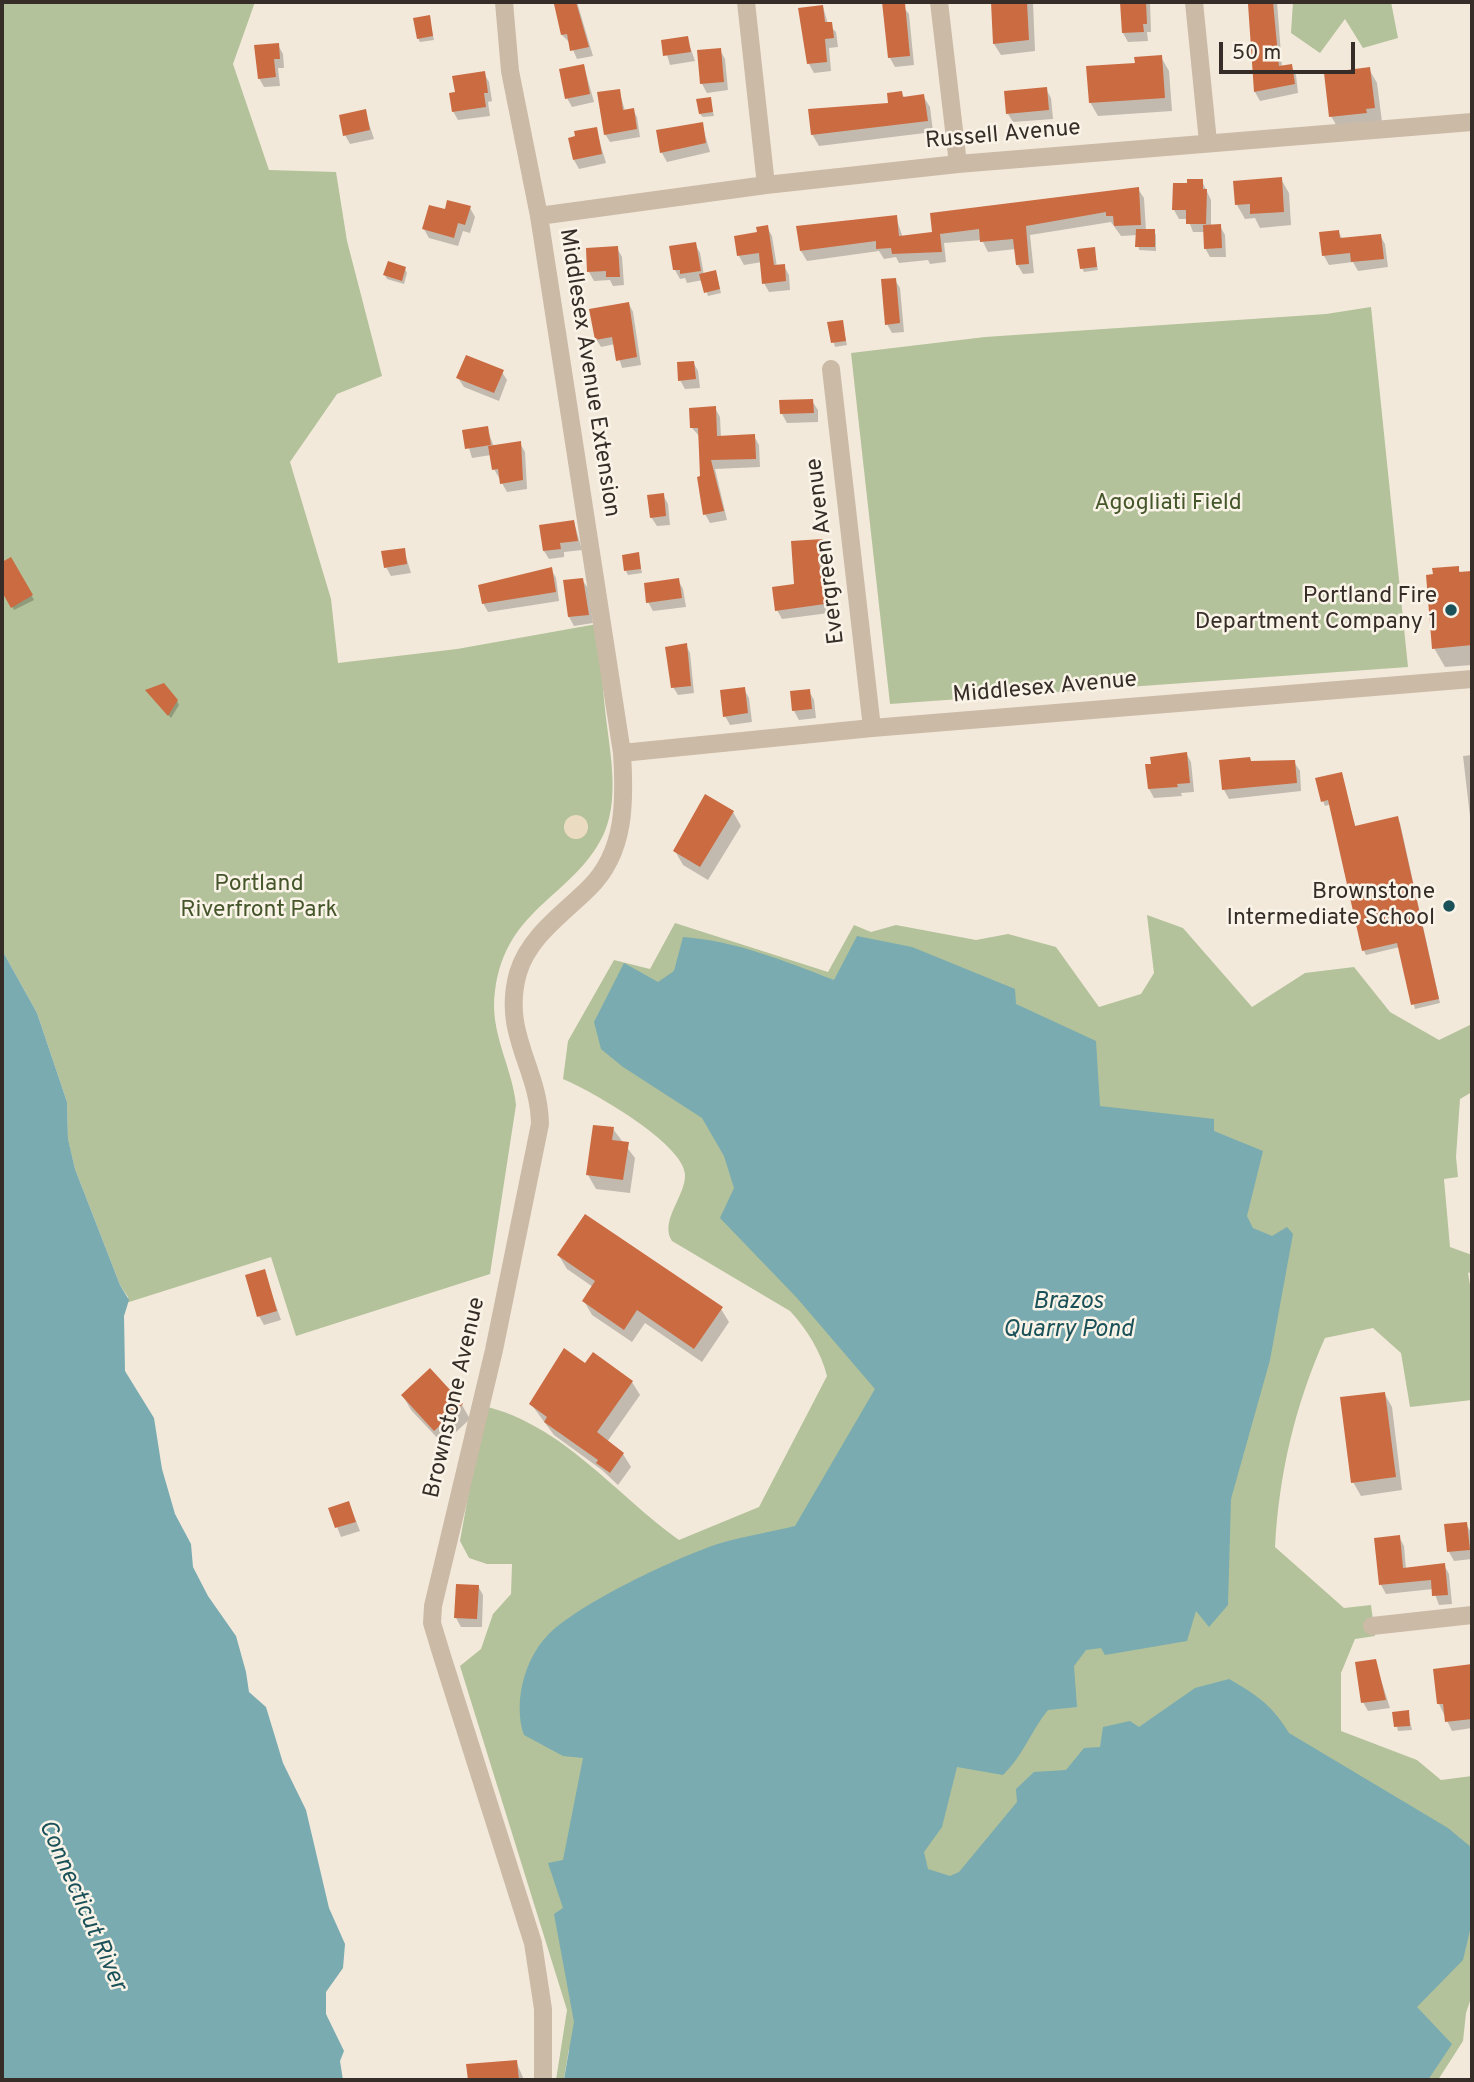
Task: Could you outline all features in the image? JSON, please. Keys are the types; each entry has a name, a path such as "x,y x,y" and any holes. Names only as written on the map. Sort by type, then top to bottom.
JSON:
{"street":[{"name":"Middlesex Avenue Extension","path":"505,2 510,71 540,216 622,753"},
{"path":"746,2 766,185"},
{"path":"939,2 958,164"},
{"path":"1194,2 1208,142"},
{"name":"Russell Avenue","path":"540,216 766,185 958,164 1472,122"},
{"name":"Evergreen Avenue","path":"831,369 872,728"},
{"name":"Middlesex Avenue","path":"622,753 872,728 1472,679"},
{"name":"Brownstone Avenue","path":"543,2080 543,2010 533,1943 432,1623 433,1606 494,1350 540,1124 538,1096 514,1027 518,973 544,931 596,881 610,858 625,800 622,753"},
{"path":"1372,1626 1472,1615"}],"green space":[{"name":"Portland Riverfront Park","path":"2,2 255,2 233,64 269,170 336,172 347,241 382,376 337,394 290,462 331,599 338,663 457,649 597,624 612,771 612,802 605,831 593,853 527,920 513,939 502,962 495,991 495,1021 516,1105 490,1274 296,1336 271,1257 126,1303 128,1297 120,1285 75,1169 68,1140 67,1102 37,1013 2,950"},
{"path":"1293,2 1391,2 1398,38 1363,48 1345,19 1320,53 1291,33"},
{"name":"Agogliati Field","path":"1371,307 1408,667 890,704 851,353 985,337 1326,314"},
{"name":"Brazos Quarry Pond","path":"1147,915 1183,928 1252,1007 1305,973 1354,967 1390,1012 1439,1040 1472,1024 1472,1092 1460,1099 1456,1157 1458,1177 1444,1179 1450,1247 1472,1255 1472,1272 1468,1273 1472,1297 1472,1400 1410,1407 1401,1353 1373,1328 1325,1338 1305,1389 1290,1440 1280,1493 1275,1547 1344,1608 1371,1605 1375,1636 1355,1639 1341,1673 1341,1731 1417,1760 1441,1780 1472,1776 1472,1995 1466,2013 1463,2041 1438,2080 569,2080 569,2049 564,2078 567,2080 556,2080 567,2010 460,1666 481,1649 493,1614 511,1594 512,1564 487,1564 469,1558 460,1541 484,1406 539,1428 564,1445 679,1540 759,1507 827,1376 813,1341 790,1311 672,1241 669,1225 682,1191 685,1174 680,1161 653,1133 593,1094 563,1079 568,1041 614,960 650,969 675,923 828,972 854,925 871,932 896,925 976,940 1008,934 1056,947 1099,1007 1141,994 1154,973"}],"shaded area":[{"path":"576,815 585,818 588,827 585,836 576,839 567,836 564,827 567,818"}],"water":[{"name":"Brazos Quarry Pond","path":"857,936 912,947 1015,989 1016,1004 1096,1041 1100,1106 1214,1119 1214,1131 1263,1151 1247,1216 1253,1228 1272,1236 1287,1227 1293,1234 1270,1360 1231,1499 1228,1605 1209,1627 1196,1611 1187,1641 1105,1655 1101,1648 1086,1650 1074,1666 1077,1707 1048,1710 1016,1760 1003,1775 957,1767 942,1827 924,1852 928,1869 950,1876 959,1872 1017,1802 1016,1789 1034,1772 1066,1770 1084,1748 1100,1747 1103,1727 1130,1721 1139,1727 1195,1688 1229,1679 1263,1702 1289,1733 1448,1828 1472,1848 1472,1922 1463,1960 1417,2007 1452,2044 1428,2080 564,2079 574,2022 554,1914 563,1908 548,1863 563,1860 583,1758 563,1756 524,1735 520,1696 532,1657 547,1636 561,1623 630,1582 703,1549 795,1526 875,1389 797,1298 720,1218 734,1188 724,1156 702,1118 623,1067 601,1049 594,1022 624,963 658,982 674,971 683,937 741,947 834,980"},
{"name":"Connecticut River","path":"2,950 37,1013 67,1102 68,1139 75,1169 120,1285 129,1300 124,1316 125,1371 154,1418 162,1469 175,1514 191,1544 193,1567 208,1596 236,1636 249,1692 266,1707 283,1763 306,1810 329,1908 345,1944 343,1968 326,1992 326,2014 344,2051 340,2061 343,2080 2,2080"}],"building":[{"path":"576,2 589,47 570,51 567,34 561,35 554,4"},
{"path":"882,2 905,3 910,56 888,58"},
{"path":"991,2 1027,2 1029,40 993,44"},
{"path":"1120,2 1146,2 1147,24 1143,24 1144,32 1122,33"},
{"path":"1273,2 1279,66 1292,64 1295,84 1254,92 1248,4"},
{"path":"823,5 825,22 832,22 834,38 825,39 827,62 807,64 798,8"},
{"path":"430,15 433,36 417,39 413,18"},
{"path":"688,36 691,52 663,56 661,40"},
{"path":"279,43 280,59 274,59 276,77 258,79 254,45"},
{"path":"721,48 724,82 700,84 697,50"},
{"path":"1162,55 1165,98 1089,103 1086,66 1135,63 1134,57"},
{"path":"584,64 590,94 565,99 559,69"},
{"path":"1370,67 1375,108 1366,109 1367,113 1329,117 1324,73"},
{"path":"485,71 488,93 484,93 486,107 452,112 449,93 455,92 452,76"},
{"path":"1047,87 1049,110 1006,114 1004,91"},
{"path":"620,89 623,110 634,108 637,129 604,135 597,92"},
{"path":"902,91 903,97 924,94 928,121 811,135 808,109 888,103 887,93"},
{"path":"711,97 713,112 699,114 696,99"},
{"path":"366,109 370,130 343,136 339,115"},
{"path":"703,122 706,143 660,153 656,130"},
{"path":"597,127 602,154 573,160 568,138 575,136 574,131"},
{"path":"1282,177 1284,212 1250,214 1250,204 1235,205 1233,181"},
{"path":"1187,179 1203,179 1203,189 1207,189 1206,224 1186,224 1186,210 1172,210 1173,183 1187,183"},
{"path":"1139,187 1141,225 1114,226 1113,216 1106,216 1106,212 1026,226 1029,264 1016,265 1013,239 980,242 979,229 940,234 942,252 892,254 891,248 876,249 876,241 800,251 796,226 897,215 899,236 932,232 930,213"},
{"path":"447,200 471,206 465,225 458,223 454,238 422,229 429,205 445,209"},
{"path":"1221,224 1222,248 1204,249 1203,225"},
{"path":"768,225 774,265 785,264 786,281 762,284 759,253 737,256 734,236 757,232 756,227"},
{"path":"1136,229 1155,229 1155,247 1135,247"},
{"path":"1339,230 1340,238 1381,234 1384,259 1351,262 1350,253 1322,256 1319,232"},
{"path":"696,242 701,271 680,274 680,270 673,270 669,246"},
{"path":"618,246 620,277 606,277 606,271 587,272 586,248"},
{"path":"1095,247 1097,267 1080,269 1077,249"},
{"path":"388,261 406,267 402,281 383,275"},
{"path":"716,270 720,289 704,293 699,274"},
{"path":"896,278 900,323 885,325 881,279"},
{"path":"629,302 637,357 616,361 612,337 595,340 589,309"},
{"path":"843,320 846,341 831,343 827,322"},
{"path":"466,355 504,370 494,393 456,378"},
{"path":"694,361 696,379 678,381 677,362"},
{"path":"813,399 814,413 780,414 779,400"},
{"path":"716,406 717,436 755,434 756,459 711,460 724,511 703,515 697,477 700,476 698,428 690,428 689,408"},
{"path":"488,426 491,445 465,449 462,430"},
{"path":"521,441 523,480 500,484 498,469 492,470 488,446"},
{"path":"664,493 666,516 650,518 647,495"},
{"path":"574,520 578,541 560,543 561,549 543,551 539,525"},
{"path":"823,539 824,561 819,561 825,604 775,611 772,587 794,584 791,541"},
{"path":"405,548 407,564 384,568 381,551"},
{"path":"639,552 641,569 624,571 622,555"},
{"path":"11,557 33,595 11,608 2,592 2,562"},
{"name":"Portland Fire Department Company 1","path":"1459,566 1459,572 1472,571 1472,645 1432,649 1426,575 1433,574 1432,568"},
{"path":"552,567 556,592 482,604 478,585"},
{"path":"583,578 589,615 568,617 563,580"},
{"path":"679,578 682,598 646,603 644,583"},
{"path":"687,643 691,686 671,688 665,647"},
{"path":"164,683 178,700 168,716 145,690"},
{"path":"745,687 748,713 723,717 720,690"},
{"path":"810,689 812,709 792,711 790,691"},
{"path":"1187,752 1190,783 1177,784 1178,787 1148,789 1145,764 1151,764 1150,757"},
{"path":"1250,757 1251,761 1295,760 1297,783 1222,790 1219,760"},
{"path":"1342,772 1355,826 1398,816 1439,999 1411,1005 1397,943 1362,951 1328,800 1321,802 1315,778"},
{"path":"705,794 734,811 700,867 673,851"},
{"path":"593,1125 614,1127 612,1140 629,1142 623,1180 586,1175"},
{"path":"585,1214 723,1307 694,1349 637,1310 624,1330 582,1301 595,1281 557,1255"},
{"path":"265,1269 277,1311 257,1317 245,1275"},
{"path":"564,1348 585,1363 593,1352 633,1381 597,1432 624,1453 610,1473 596,1463 598,1460 544,1422 547,1417 529,1404"},
{"path":"430,1368 463,1404 434,1431 401,1395"},
{"path":"1385,1392 1396,1477 1351,1483 1340,1397"},
{"path":"349,1501 356,1522 335,1528 328,1508"},
{"path":"1467,1522 1470,1550 1447,1552 1444,1524"},
{"path":"1400,1535 1403,1568 1445,1563 1448,1595 1432,1596 1431,1580 1379,1585 1374,1538"},
{"path":"456,1584 479,1585 477,1619 454,1618"},
{"path":"1376,1659 1386,1700 1361,1703 1355,1662"},
{"path":"1472,1664 1472,1719 1445,1722 1443,1704 1437,1704 1433,1669"},
{"path":"1409,1710 1410,1726 1394,1727 1392,1712"},
{"path":"517,2060 519,2080 468,2080 466,2064"}],"place":[{"name":"Portland Fire Department Company 1","path":"1451,610"},
{"name":"Brownstone Intermediate School","path":"1449,906"}]}
